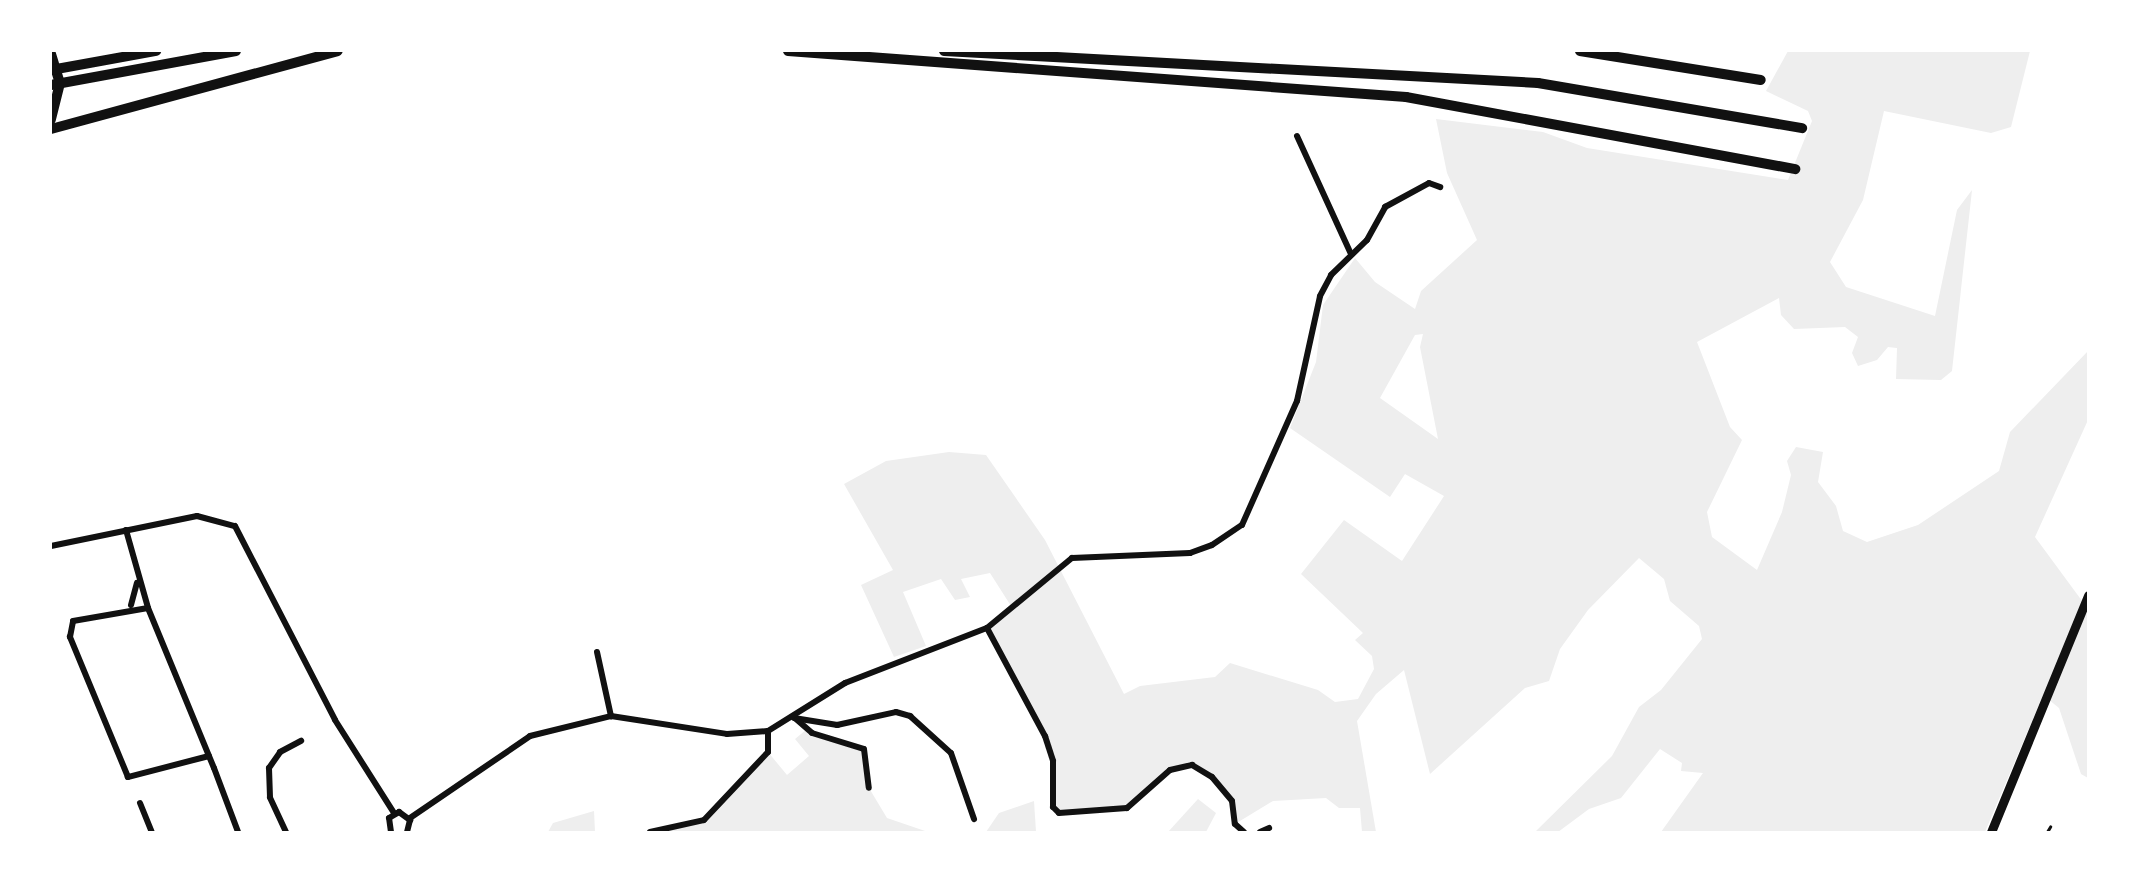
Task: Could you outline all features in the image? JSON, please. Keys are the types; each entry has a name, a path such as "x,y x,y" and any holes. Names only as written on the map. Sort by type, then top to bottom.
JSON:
{"highway":[{"path":"51,70 156,51"},
{"path":"51,85 236,51"},
{"path":"51,129 338,51"},
{"path":"788,51 1406,97 1795,169"},
{"path":"944,51 1525,82 1802,128"},
{"path":"1580,51 1761,80"},
{"path":"51,54 60,83 51,120"}],"main road":[{"path":"1991,832 2088,595"}],"street":[{"path":"1297,136 1350,251"},
{"path":"407,832 410,818 530,736 611,716 727,734 768,730 794,718 845,684 987,628 1072,558 1190,553 1242,525 1297,401 1320,296 1350,251 1367,240 1385,207 1429,183 1440,187"},
{"path":"51,546 197,516 235,526 335,720 394,813 410,818"},
{"path":"126,530 137,581 238,832"},
{"path":"130,606 137,581"},
{"path":"148,608 130,606 76,618 68,631 128,777 209,756"},
{"path":"987,628 1045,736 1053,761 1053,807 1059,813 1127,808 1170,770 1192,765 1225,793 1244,832"},
{"path":"597,652 611,716"},
{"path":"794,718 837,725 896,712 910,716 951,753 974,819"},
{"path":"794,718 811,733 864,749 869,788"},
{"path":"650,832 704,820 768,752 768,730"},
{"path":"286,832 270,797 269,768 279,752 302,741"},
{"path":"140,803 152,832"},
{"path":"391,832 388,823 394,813"},
{"path":"1260,832 1269,828"}],"lane":[{"path":"2047,832 2050,827"}],"shaded area":[{"path":"1788,51 2030,51 2011,127 1991,133 1884,111 1863,200 1830,262 1846,287 1935,316 1957,210 1972,190 1952,371 1941,380 1896,379 1897,348 1888,347 1877,360 1858,366 1852,353 1858,337 1845,327 1794,329 1781,315 1779,298 1697,342 1730,427 1742,440 1707,512 1712,537 1757,570 1782,512 1791,475 1787,461 1796,447 1823,452 1818,482 1836,506 1843,531 1867,542 1918,525 1999,471 2010,432 2088,351 2088,420 2035,537 2088,609 2088,778 2081,774 2059,708 2043,695 1985,832 1661,832 1703,773 1681,771 1682,763 1660,749 1621,798 1589,809 1558,832 1535,832 1612,756 1639,707 1661,690 1702,639 1699,626 1670,601 1664,579 1639,558 1588,610 1560,649 1549,681 1525,688 1430,774 1404,670 1376,694 1357,721 1376,832 1362,832 1360,808 1339,808 1326,798 1273,801 1235,824 1233,806 1212,777 1192,765 1170,770 1127,808 1070,815 1053,807 1052,755 987,628 1011,606 990,573 961,579 970,597 955,600 941,579 903,592 926,646 894,657 861,585 893,570 844,484 886,461 949,452 986,455 1045,540 1124,694 1140,686 1215,677 1230,663 1318,690 1335,702 1358,699 1374,669 1372,656 1355,640 1363,633 1301,574 1344,520 1402,561 1444,496 1405,474 1390,497 1290,428 1316,362 1323,305 1355,258 1375,282 1415,309 1421,291 1477,240 1447,173 1436,119 1543,132 1587,148 1788,180 1812,121 1808,111 1766,91","holes":["1423,334 1420,347 1438,439 1380,398 1415,335"]},
{"path":"807,729 864,749 869,788 887,818 928,832 650,832 704,820 768,752 787,775 809,756 795,739"},
{"path":"1198,799 1216,813 1206,832 1168,832"},
{"path":"1034,801 1036,832 986,832 999,813"},
{"path":"594,811 595,832 548,832 553,823"}]}
